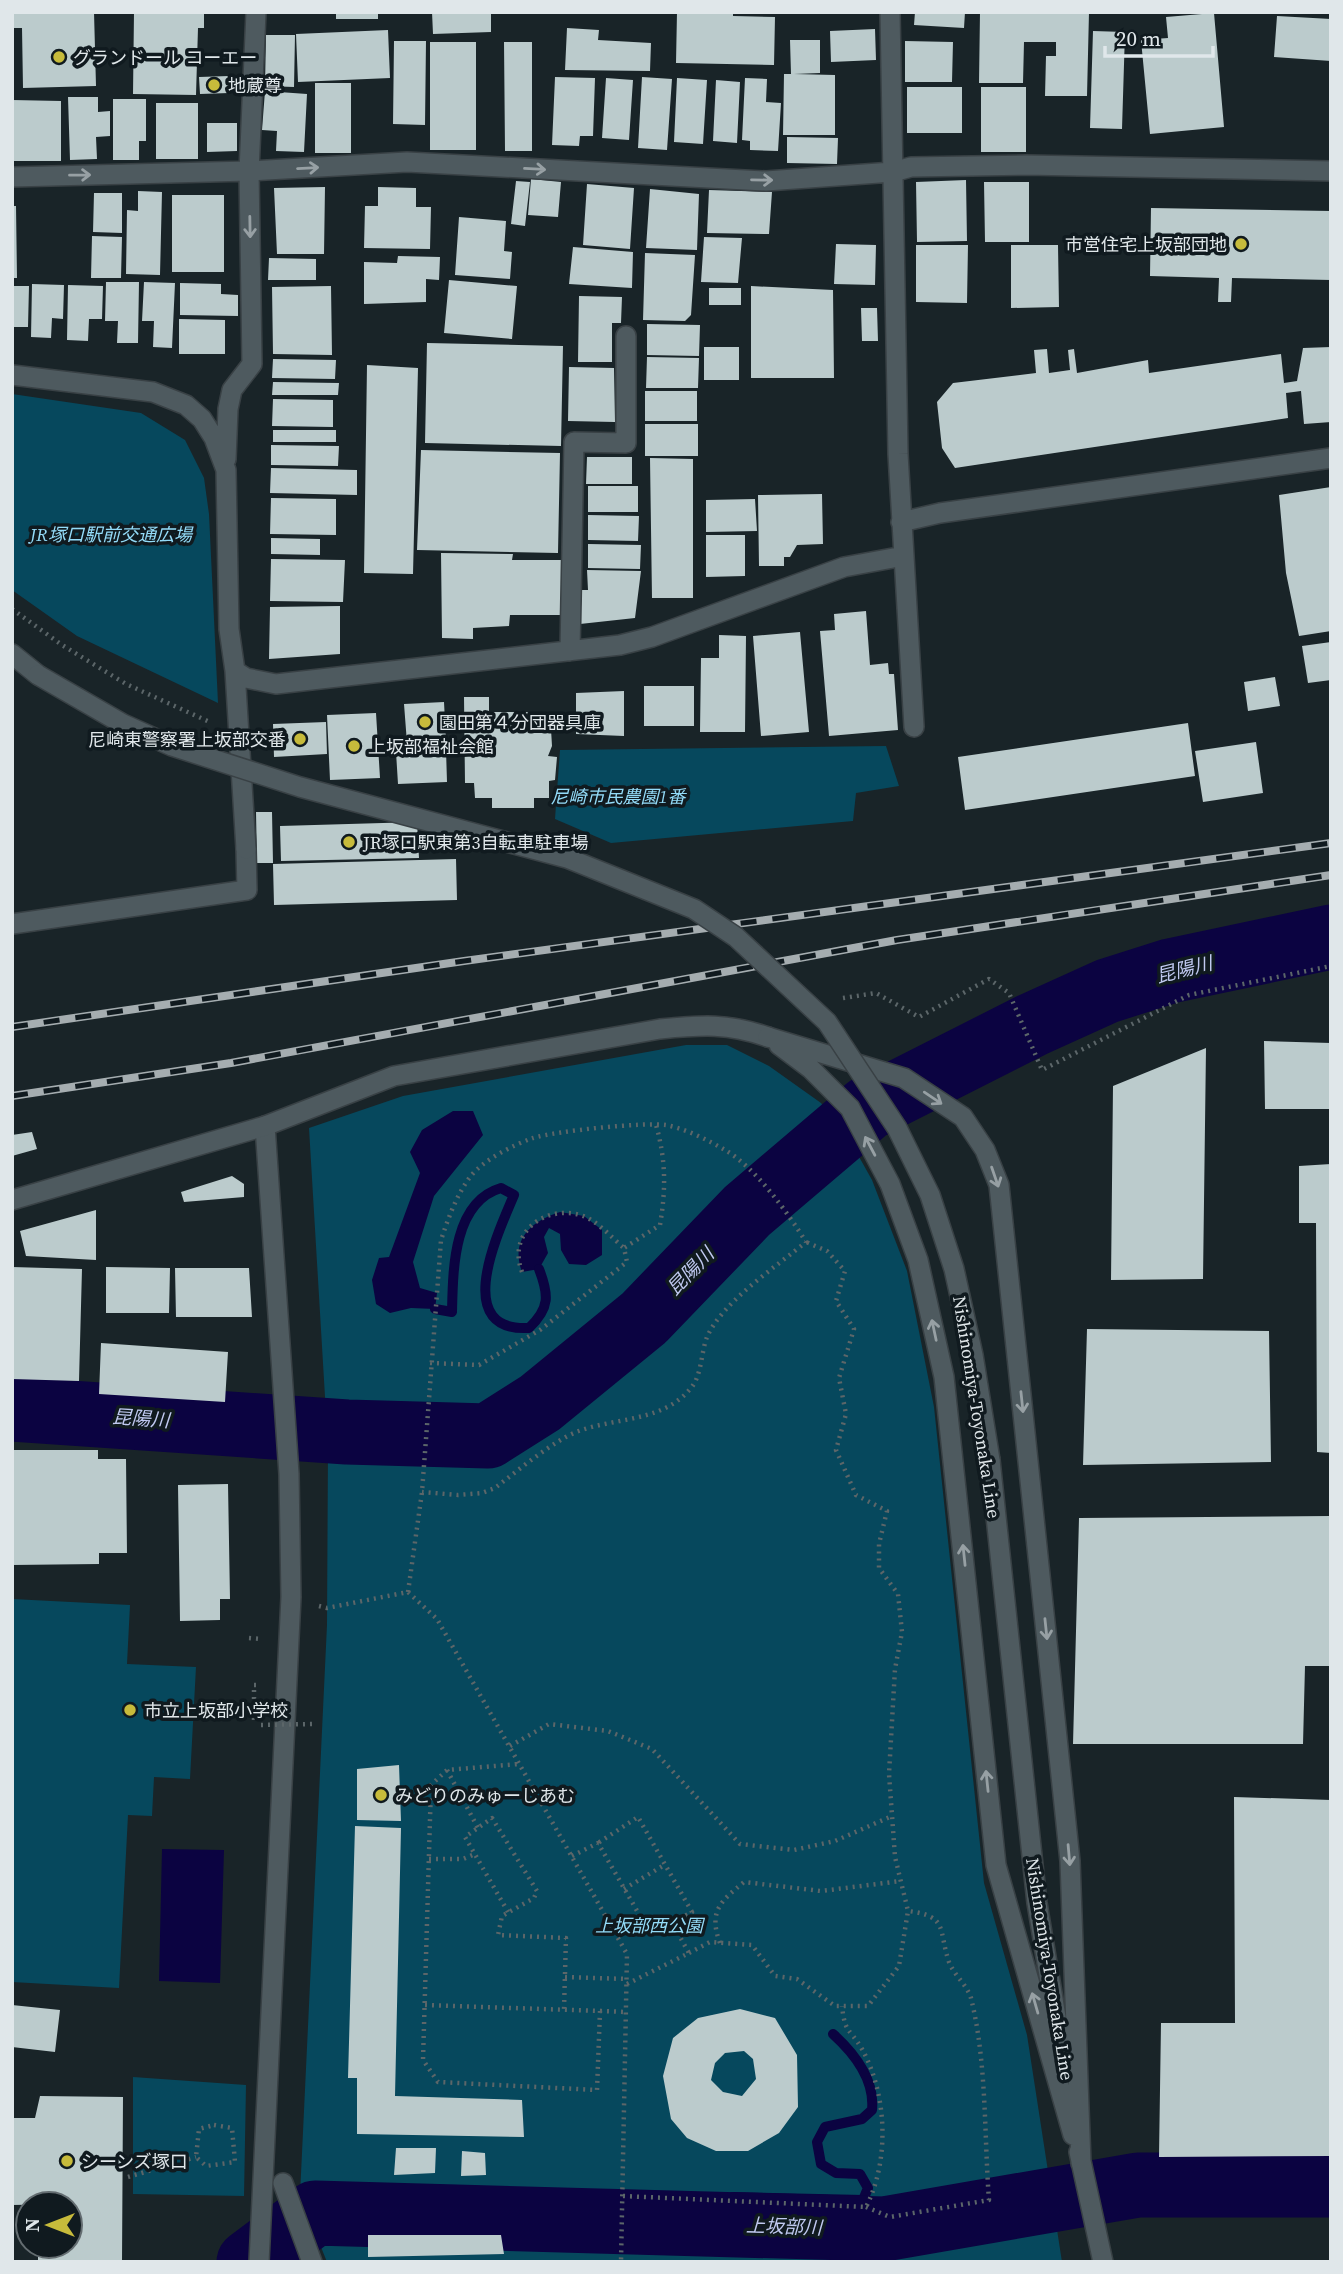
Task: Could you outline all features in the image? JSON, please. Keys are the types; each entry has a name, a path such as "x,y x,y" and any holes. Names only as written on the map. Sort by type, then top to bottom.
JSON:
{"street":[{"path":"12,924 247,890 235,671 229,629 226,470 228,409 232,390 252,364 249,171 256,12"},
{"path":"890,12 901,522 914,727"},
{"path":"12,177 249,171 407,162 766,181 894,172 911,167 1026,165 1331,171"},
{"path":"570,651 574,442 626,443 626,336"},
{"path":"12,375 153,392 186,405 202,419 214,438 226,470"},
{"path":"901,522 940,513 1331,458"},
{"path":"235,671 246,678 276,684 570,651 652,637 844,567 904,556"},
{"name":"Nishinomiya-Toyonaka Line","path":"12,654 38,675 123,724 172,746 300,788 514,842 580,863 694,909 736,937 827,1022 897,1128 930,1195 954,1269 973,1355 990,1460 1037,1903 1083,2171 1102,2262"},
{"path":"12,1200 265,1126 394,1076 660,1029 704,1024 737,1026 904,1078 962,1118 985,1150 999,1185 1070,1861 1083,2171"},
{"path":"768,1037 811,1069 850,1108 890,1184 918,1260 944,1377 996,1865 1083,2171"},
{"path":"259,2262 291,1597 288,1444 265,1126"},
{"path":"284,2183 309,2254"}],"path":[{"path":"12,610 125,684 238,735"},
{"path":"838,999 876,993 919,1017 989,979 1009,993 1042,1070 1189,995 1331,966"},
{"path":"408,1592 422,1492 441,1240 452,1211 471,1176 494,1158 534,1138 639,1124 690,1132 728,1151 793,1220 806,1242 827,1251 845,1271 836,1301 854,1329 839,1378 846,1414 836,1450 856,1495 887,1511 879,1544 879,1569 898,1594 902,1632 895,1669 889,1774 895,1857 908,1912 899,1966 868,2006 835,2006 797,1979 775,1976 752,1945 710,1942 627,1982 565,1977"},
{"path":"624,1248 660,1224 665,1193 665,1159 656,1125"},
{"path":"430,1363 479,1365 540,1330 627,1262 624,1248 584,1216 560,1212 540,1218 525,1229 518,1259 522,1272"},
{"path":"422,1492 482,1493 495,1488 565,1437 593,1427 646,1416 674,1401 692,1387 707,1337 724,1311 806,1242"},
{"path":"291,1597 327,1608 408,1592"},
{"path":"408,1592 437,1619 628,1954 621,2262"},
{"path":"261,1725 314,1724"},
{"path":"510,1746 550,1724 608,1731 652,1749 740,1844 794,1850 835,1841 892,1816"},
{"path":"519,1764 447,1770 431,1785 423,2060 438,2082 597,2090 600,2011"},
{"path":"447,1770 478,1828"},
{"path":"572,1856 638,1817 692,1912 652,1935 598,1843"},
{"path":"508,1912 465,1837 492,1818 537,1891 534,1898 508,1912 500,1920 498,1935 566,1938 564,2009"},
{"path":"429,1859 463,1859 475,1854"},
{"path":"624,1889 666,1864"},
{"path":"720,1943 714,1927 720,1902 744,1882 821,1891 901,1881"},
{"path":"623,2196 746,2204 866,2207 890,2217 989,2200 982,2076 970,1995 949,1963 942,1927 929,1914 908,1912"},
{"path":"672,1923 689,1953"},
{"path":"425,2005 626,2012"},
{"path":"842,2006 845,2029 861,2047 878,2089 883,2124 878,2170 866,2207"},
{"path":"214,2124 232,2128 235,2162 206,2166 196,2157 199,2129 214,2124"},
{"path":"128,2177 196,2157"}],"green space":[{"name":"JR塚口駅前交通広場","path":"12,394 141,413 185,440 204,478 209,514 218,703 77,636 12,590"},
{"name":"尼崎市民農園1番","path":"886,746 899,786 856,793 853,821 611,843 555,819 560,750"},
{"name":"上坂部西公園","path":"686,1045 727,1045 769,1066 821,1103 844,1130 872,1180 907,1271 934,1407 984,1883 1027,2035 1062,2262 327,2262 300,2195 327,1625 328,1447 309,1128 403,1096"},
{"path":"12,1599 130,1605 127,1664 196,1667 190,1779 154,1777 152,1816 128,1815 119,1988 12,1982"},
{"path":"133,2077 246,2085 244,2196 133,2194"}],"shaded area":[{"path":"453,1111 473,1111 483,1135 434,1196 413,1262 420,1288 437,1293 435,1309 411,1308 390,1313 376,1304 372,1280 379,1258 389,1257 420,1173 410,1152 422,1130"},
{"path":"560,1212 584,1216 602,1230 602,1255 586,1265 569,1264 561,1250 560,1234 549,1228 544,1237 548,1253 539,1269 522,1272 519,1250 526,1233 540,1221"},
{"path":"162,1849 224,1850 220,1983 159,1981"}],"building":[{"name":"グランドール コーエー","path":"12,12 94,12 96,86 23,88 22,28 12,28"},
{"path":"134,12 204,12 204,28 198,28 196,95 133,94"},
{"path":"336,12 378,12 378,19 336,19"},
{"path":"432,12 491,12 491,32 433,34"},
{"path":"677,12 733,12 733,16 775,17 774,65 676,63"},
{"path":"915,12 965,12 964,28 914,25"},
{"path":"980,12 1089,12 1087,96 1045,96 1046,56 1056,56 1056,42 1024,42 1023,83 979,83"},
{"path":"1214,13 1224,127 1150,134 1141,40 1168,38 1166,17"},
{"path":"1277,16 1331,19 1331,61 1274,57"},
{"path":"567,28 599,30 598,40 651,43 650,71 565,70"},
{"path":"875,29 876,60 831,62 830,31"},
{"path":"388,30 390,78 298,82 296,34"},
{"path":"1093,31 1125,32 1122,129 1090,128"},
{"path":"266,35 295,35 294,87 265,86"},
{"path":"790,40 820,40 820,73 794,74 835,75 835,135 783,135 784,74 791,74"},
{"path":"394,41 426,41 425,125 393,124"},
{"path":"905,41 953,42 952,82 905,82"},
{"path":"430,42 476,42 476,150 430,150"},
{"path":"504,42 532,42 532,151 505,151"},
{"name":"地蔵尊","path":"229,76 229,93 200,94 199,77"},
{"path":"555,77 595,78 593,136 580,136 579,146 552,145"},
{"path":"642,77 672,79 667,150 638,148"},
{"path":"606,78 633,80 629,140 602,138"},
{"path":"677,78 707,80 703,144 674,142"},
{"path":"745,78 767,79 766,102 781,103 778,151 750,150 750,141 742,140"},
{"path":"716,80 740,82 737,143 713,141"},
{"path":"315,83 351,83 351,153 315,153"},
{"path":"907,87 962,87 962,133 907,133"},
{"path":"981,87 1026,87 1026,152 981,152"},
{"path":"265,91 307,94 304,152 276,151 277,131 262,130"},
{"path":"68,97 98,97 98,112 110,111 110,136 96,137 97,159 70,160"},
{"path":"113,99 146,99 146,141 139,141 139,160 113,160"},
{"path":"12,100 61,101 61,161 12,161"},
{"path":"156,103 198,103 198,159 156,159"},
{"path":"207,123 237,123 237,151 207,152"},
{"path":"787,137 838,138 837,164 787,163"},
{"path":"531,179 561,182 558,217 528,215"},
{"path":"966,180 967,241 917,242 916,182"},
{"path":"516,181 530,182 525,226 511,224"},
{"path":"984,182 1029,182 1029,242 985,242"},
{"path":"587,184 634,188 630,249 583,245"},
{"path":"325,187 324,254 277,254 274,188"},
{"path":"378,187 416,188 416,207 431,207 430,249 364,248 365,206 378,206"},
{"path":"650,189 699,194 697,250 646,248"},
{"path":"709,190 772,192 769,234 707,233"},
{"path":"138,191 162,192 160,275 126,274 127,210 138,211"},
{"path":"94,193 122,193 122,233 93,232"},
{"path":"172,195 224,195 224,272 172,272"},
{"path":"12,206 16,206 17,278 12,278"},
{"name":"市営住宅上坂部団地","path":"1151,208 1331,211 1331,280 1232,278 1231,302 1218,302 1219,278 1150,276"},
{"path":"459,217 506,221 504,251 512,252 510,279 455,275"},
{"path":"92,236 122,237 121,278 91,278"},
{"path":"704,237 742,238 738,283 701,282"},
{"path":"836,244 876,245 875,285 834,284"},
{"path":"916,245 968,245 967,303 916,302"},
{"path":"1011,245 1058,245 1059,307 1011,308"},
{"path":"573,247 633,252 632,288 569,284"},
{"path":"645,253 695,255 691,315 685,321 643,320"},
{"path":"398,256 440,257 439,280 426,279 426,302 364,304 364,262 397,263"},
{"path":"269,258 316,259 316,280 268,280"},
{"path":"449,280 517,286 512,339 444,333"},
{"path":"106,282 139,282 138,343 117,343 118,321 105,321"},
{"path":"144,282 175,283 172,348 153,347 154,321 142,321"},
{"path":"180,283 221,284 221,294 238,295 238,316 180,315"},
{"path":"32,284 64,285 63,319 52,318 51,338 31,337"},
{"path":"68,285 103,286 102,319 89,319 88,341 67,340"},
{"path":"12,286 29,286 28,327 12,327"},
{"path":"331,286 332,355 273,354 272,287"},
{"path":"751,286 833,290 834,378 751,378"},
{"path":"709,288 741,288 741,305 709,305"},
{"path":"579,296 622,297 621,323 612,323 612,362 578,362"},
{"path":"861,308 877,308 878,341 862,341"},
{"path":"179,319 225,320 225,354 179,354"},
{"path":"647,324 700,325 699,356 647,355"},
{"path":"427,343 563,346 561,446 425,443"},
{"path":"704,347 739,347 739,380 704,380"},
{"path":"1331,347 1331,422 1304,424 1301,391 1286,393 1288,418 955,468 942,448 937,402 953,383 1036,373 1034,350 1047,349 1049,373 1070,370 1068,350 1074,349 1077,373 1148,360 1149,373 1281,354 1284,383 1297,381 1303,348"},
{"path":"647,357 699,358 698,388 646,388"},
{"path":"273,359 336,360 335,379 272,378"},
{"path":"367,365 418,368 413,574 364,573"},
{"path":"569,367 614,368 615,422 568,421"},
{"path":"273,382 339,383 338,395 272,395"},
{"path":"645,391 697,391 697,421 645,421"},
{"path":"273,399 333,400 333,427 272,426"},
{"path":"645,424 698,424 698,456 645,456"},
{"path":"273,430 336,430 336,442 273,442"},
{"path":"271,445 339,446 338,466 271,465"},
{"path":"421,450 560,453 558,553 417,550"},
{"path":"587,457 632,457 632,484 586,484"},
{"path":"650,458 693,459 693,598 652,598"},
{"path":"271,468 357,470 357,495 270,493"},
{"path":"588,486 638,486 638,512 588,512"},
{"path":"1331,487 1331,631 1299,636 1286,573 1279,495"},
{"path":"822,494 823,544 797,545 790,557 784,557 784,566 759,566 758,495"},
{"path":"271,498 336,499 336,535 270,534"},
{"path":"755,499 757,531 706,532 706,500"},
{"path":"588,515 639,516 638,541 588,540"},
{"path":"706,535 745,535 745,576 706,577"},
{"path":"271,538 320,539 320,555 271,554"},
{"path":"588,544 641,545 640,569 588,568"},
{"path":"441,553 513,554 512,560 563,560 563,615 510,615 509,626 473,628 473,639 442,638"},
{"path":"271,559 345,560 343,602 270,601"},
{"path":"587,570 641,571 635,618 580,624 582,590 588,590"},
{"path":"340,606 340,654 269,659 270,607"},
{"path":"866,611 870,665 888,663 889,674 894,674 898,730 829,736 820,631 835,630 834,614"},
{"path":"800,632 809,732 761,736 753,636"},
{"path":"719,635 746,636 745,732 700,732 701,658 719,658"},
{"path":"1331,642 1331,680 1308,683 1302,646"},
{"path":"1275,677 1280,706 1248,711 1244,682"},
{"path":"644,686 694,686 694,726 644,726"},
{"path":"624,691 624,736 576,734 576,693"},
{"path":"464,697 489,697 489,712 527,712 545,721 551,729 552,746 548,756 557,757 555,780 549,781 549,798 534,798 534,808 492,808 492,798 475,798 474,783 465,783"},
{"name":"園田第４分団器具庫","path":"444,702 446,741 407,743 404,704"},
{"name":"上坂部福祉会館","path":"376,713 380,778 330,780 327,715"},
{"name":"尼崎東警察署上坂部交番","path":"326,722 327,754 274,757 273,724"},
{"path":"1188,723 1195,776 965,810 958,757"},
{"path":"1256,742 1263,793 1203,802 1195,751"},
{"path":"446,750 447,782 398,784 396,752"},
{"path":"256,812 272,812 273,863 257,863"},
{"name":"JR塚口駅東第3自転車駐車場","path":"417,822 419,858 281,861 280,826"},
{"path":"456,859 457,900 274,905 273,864"},
{"path":"1264,1041 1331,1043 1331,1109 1265,1109"},
{"path":"1206,1048 1203,1279 1111,1280 1113,1086"},
{"path":"32,1132 37,1149 12,1156 12,1135"},
{"path":"1331,1164 1331,1453 1317,1452 1316,1223 1299,1223 1299,1166"},
{"path":"232,1176 244,1184 244,1197 184,1202 181,1192"},
{"path":"96,1210 96,1260 26,1256 20,1231"},
{"path":"12,1267 82,1269 79,1381 12,1379"},
{"path":"106,1267 170,1268 169,1313 106,1313"},
{"path":"175,1268 249,1268 252,1317 176,1317"},
{"path":"1087,1329 1269,1331 1271,1462 1083,1465"},
{"path":"101,1343 228,1352 225,1402 99,1394"},
{"path":"12,1450 98,1450 98,1459 126,1459 127,1553 99,1553 99,1564 12,1565"},
{"path":"228,1484 230,1599 220,1599 220,1620 180,1621 178,1485"},
{"path":"1331,1516 1331,1666 1305,1666 1303,1744 1073,1744 1079,1518"},
{"path":"399,1765 401,1821 357,1820 357,1769"},
{"path":"1234,1797 1331,1800 1331,2156 1159,2157 1161,2023 1235,2023"},
{"path":"355,1826 401,1828 395,2096 522,2100 524,2137 357,2134 357,2078 348,2078"},
{"path":"12,2005 60,2010 55,2052 12,2047"},
{"path":"740,2009 775,2018 797,2055 798,2107 779,2133 748,2151 716,2151 687,2138 671,2119 663,2076 673,2038 698,2018","holes":["744,2051 753,2059 756,2079 742,2096 723,2092 711,2080 715,2063 725,2053"]},
{"name":"シーンズ塚口","path":"40,2096 123,2097 122,2262 38,2262 84,2260 84,2190 14,2190 12,2205 12,2118 35,2118"},
{"path":"396,2148 436,2148 435,2173 394,2175"},
{"path":"462,2151 485,2153 486,2175 461,2176"},
{"path":"368,2235 501,2235 504,2254 368,2257"}],"waterway":[{"name":"昆陽川","path":"12,1409 347,1432 488,1436 540,1403 644,1318 747,1211 868,1108 1032,1025 1107,991 1170,971 1331,937"},
{"path":"435,1309 452,1312 455,1258 465,1222 473,1207 485,1196 501,1188 514,1195 491,1255 486,1277 486,1298 491,1314 505,1325 529,1328 541,1314 546,1301 545,1286 539,1269"},
{"path":"734,2225 733,2197 863,2200 868,2188 860,2174 836,2173 821,2164 817,2142 825,2127 862,2119 872,2110 870,2088 862,2068 833,2034"},
{"name":"上坂部川","path":"249,2262 315,2213 884,2229 1138,2185 1331,2185"}],"railway":[{"path":"12,1027 464,961 1331,843"},
{"path":"12,1096 231,1063 897,940 1331,875"}],"place":[{"name":"グランドール コーエー","path":"59,57"},
{"name":"地蔵尊","path":"214,85"},
{"name":"市営住宅上坂部団地","path":"1241,244"},
{"name":"園田第４分団器具庫","path":"425,722"},
{"name":"尼崎東警察署上坂部交番","path":"300,739"},
{"name":"上坂部福祉会館","path":"354,746"},
{"name":"JR塚口駅東第3自転車駐車場","path":"349,842"},
{"name":"市立上坂部小学校","path":"130,1710"},
{"name":"みどりのみゅーじあむ","path":"381,1795"},
{"name":"シーンズ塚口","path":"67,2161"}]}
